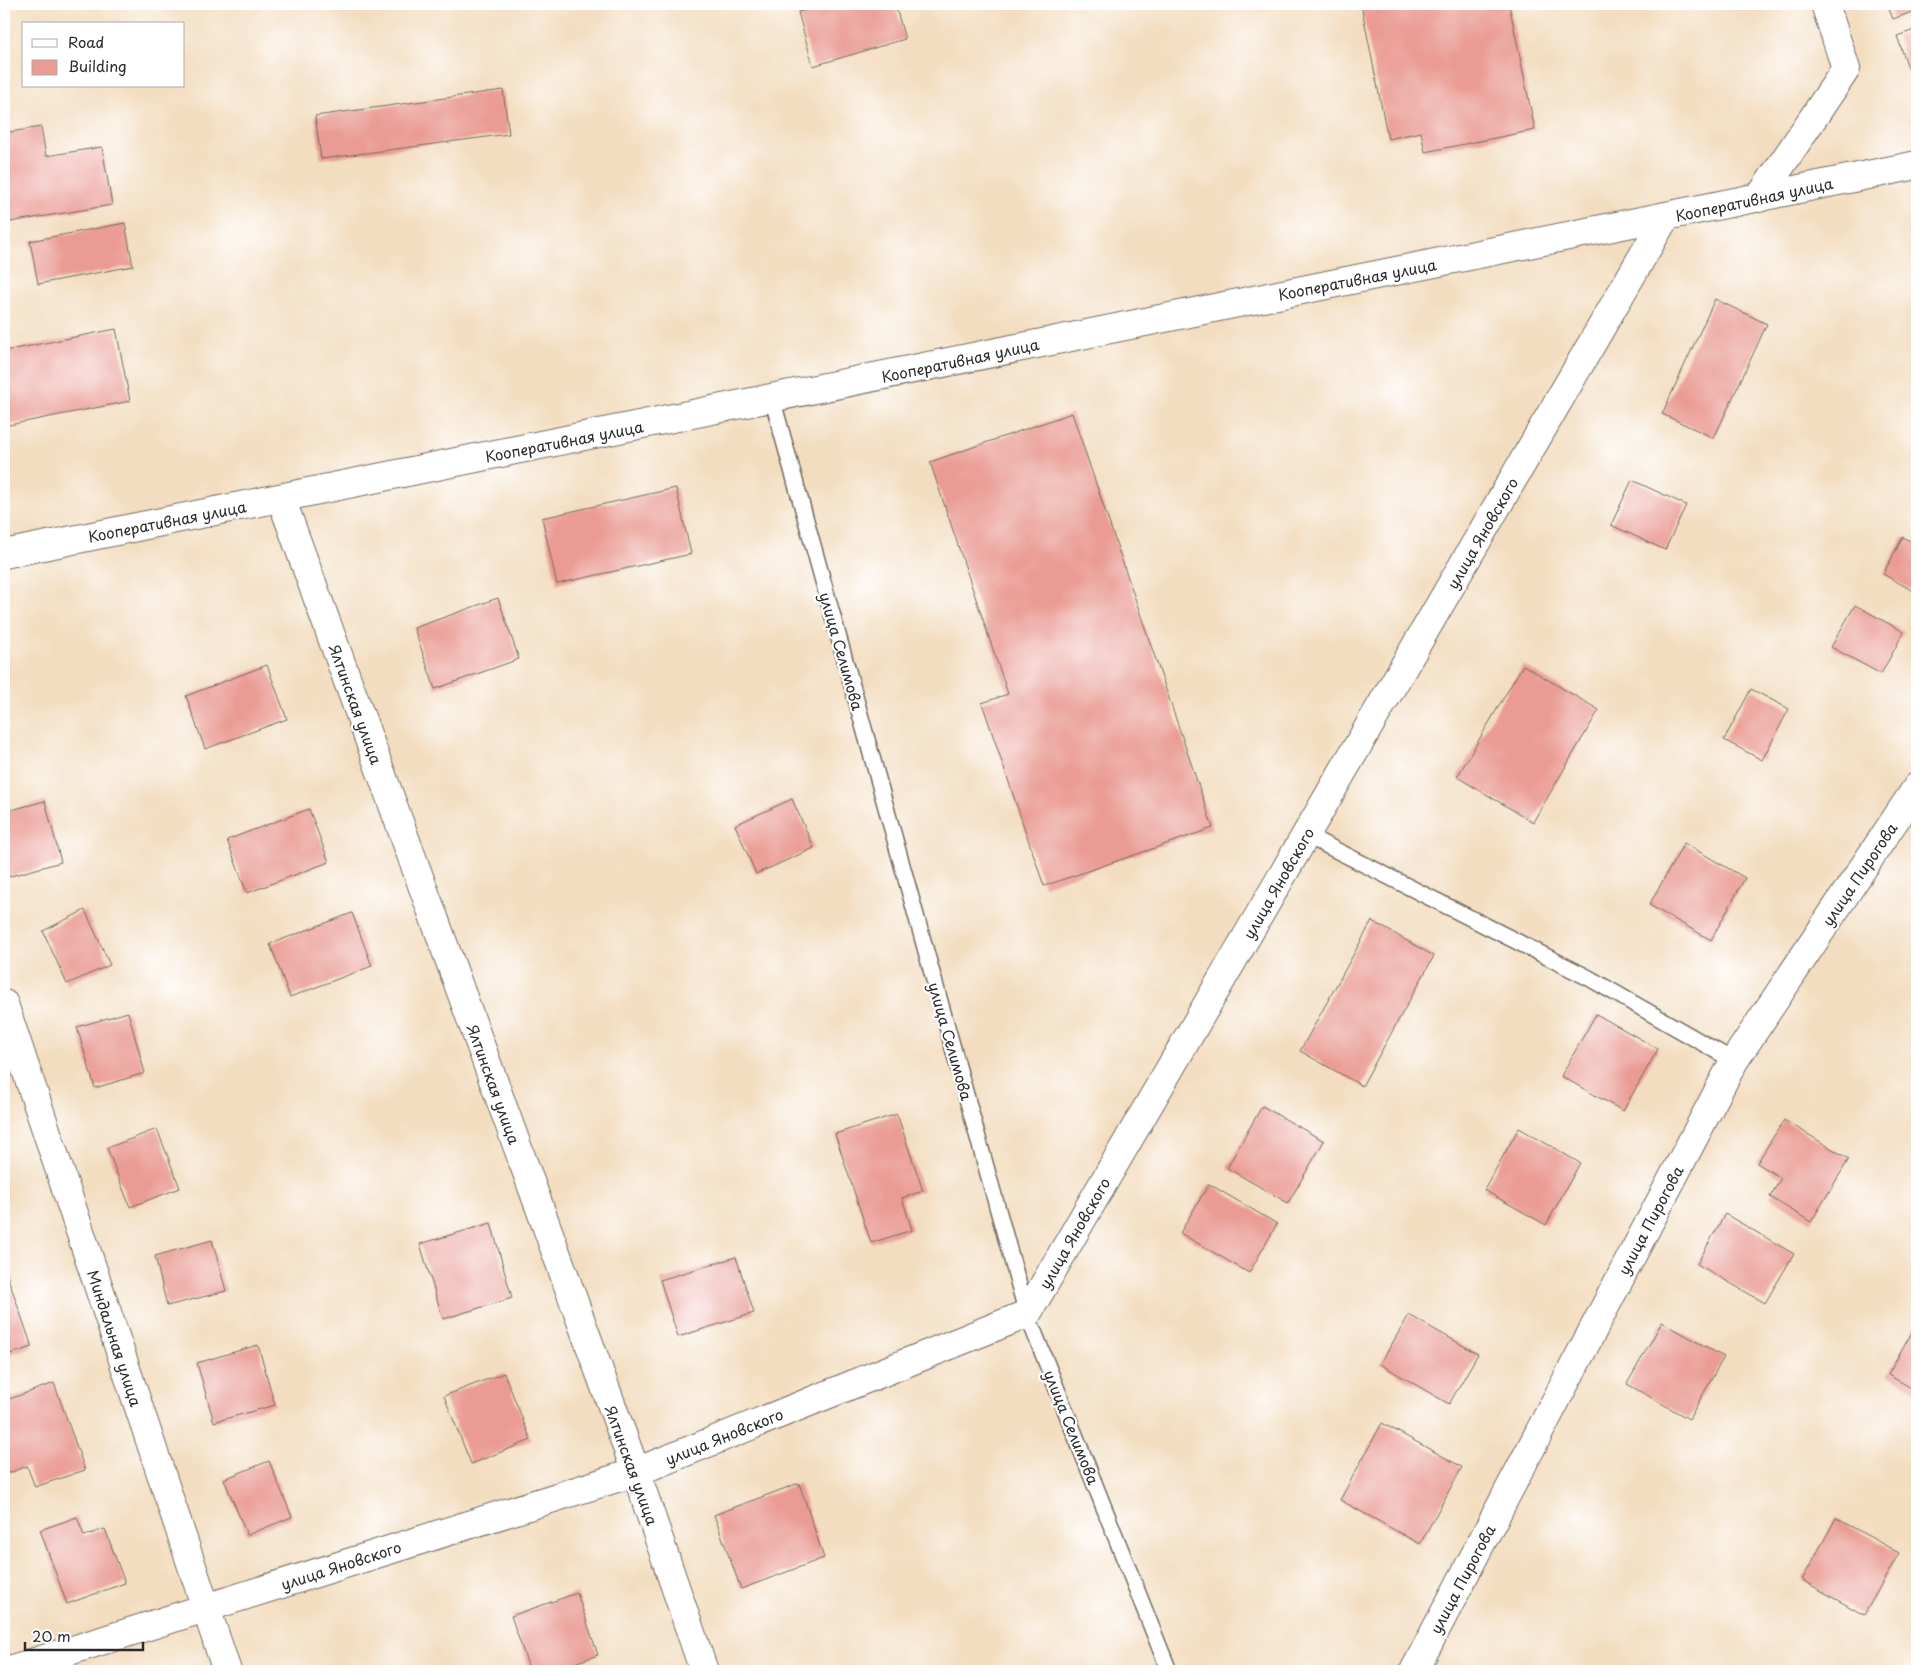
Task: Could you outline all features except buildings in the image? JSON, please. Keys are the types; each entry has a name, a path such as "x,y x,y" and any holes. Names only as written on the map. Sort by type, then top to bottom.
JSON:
{"street":[{"path":"1759,198 1846,69 1824,4"},
{"name":"Кооперативная улица","path":"4,554 1917,165"},
{"name":"улица Яновского","path":"6,1671 636,1472 1027,1314 1666,216"},
{"name":"Ялтинская улица","path":"281,498 636,1472 704,1671"},
{"name":"улица Пирогова","path":"1417,1670 1734,1061 1917,787"},
{"name":"Миндальная улица","path":"4,1004 227,1671"}],"lane":[{"name":"улица Селимова","path":"772,398 1027,1314 1169,1671"},
{"path":"1306,835 1589,978 1734,1061"}]}
